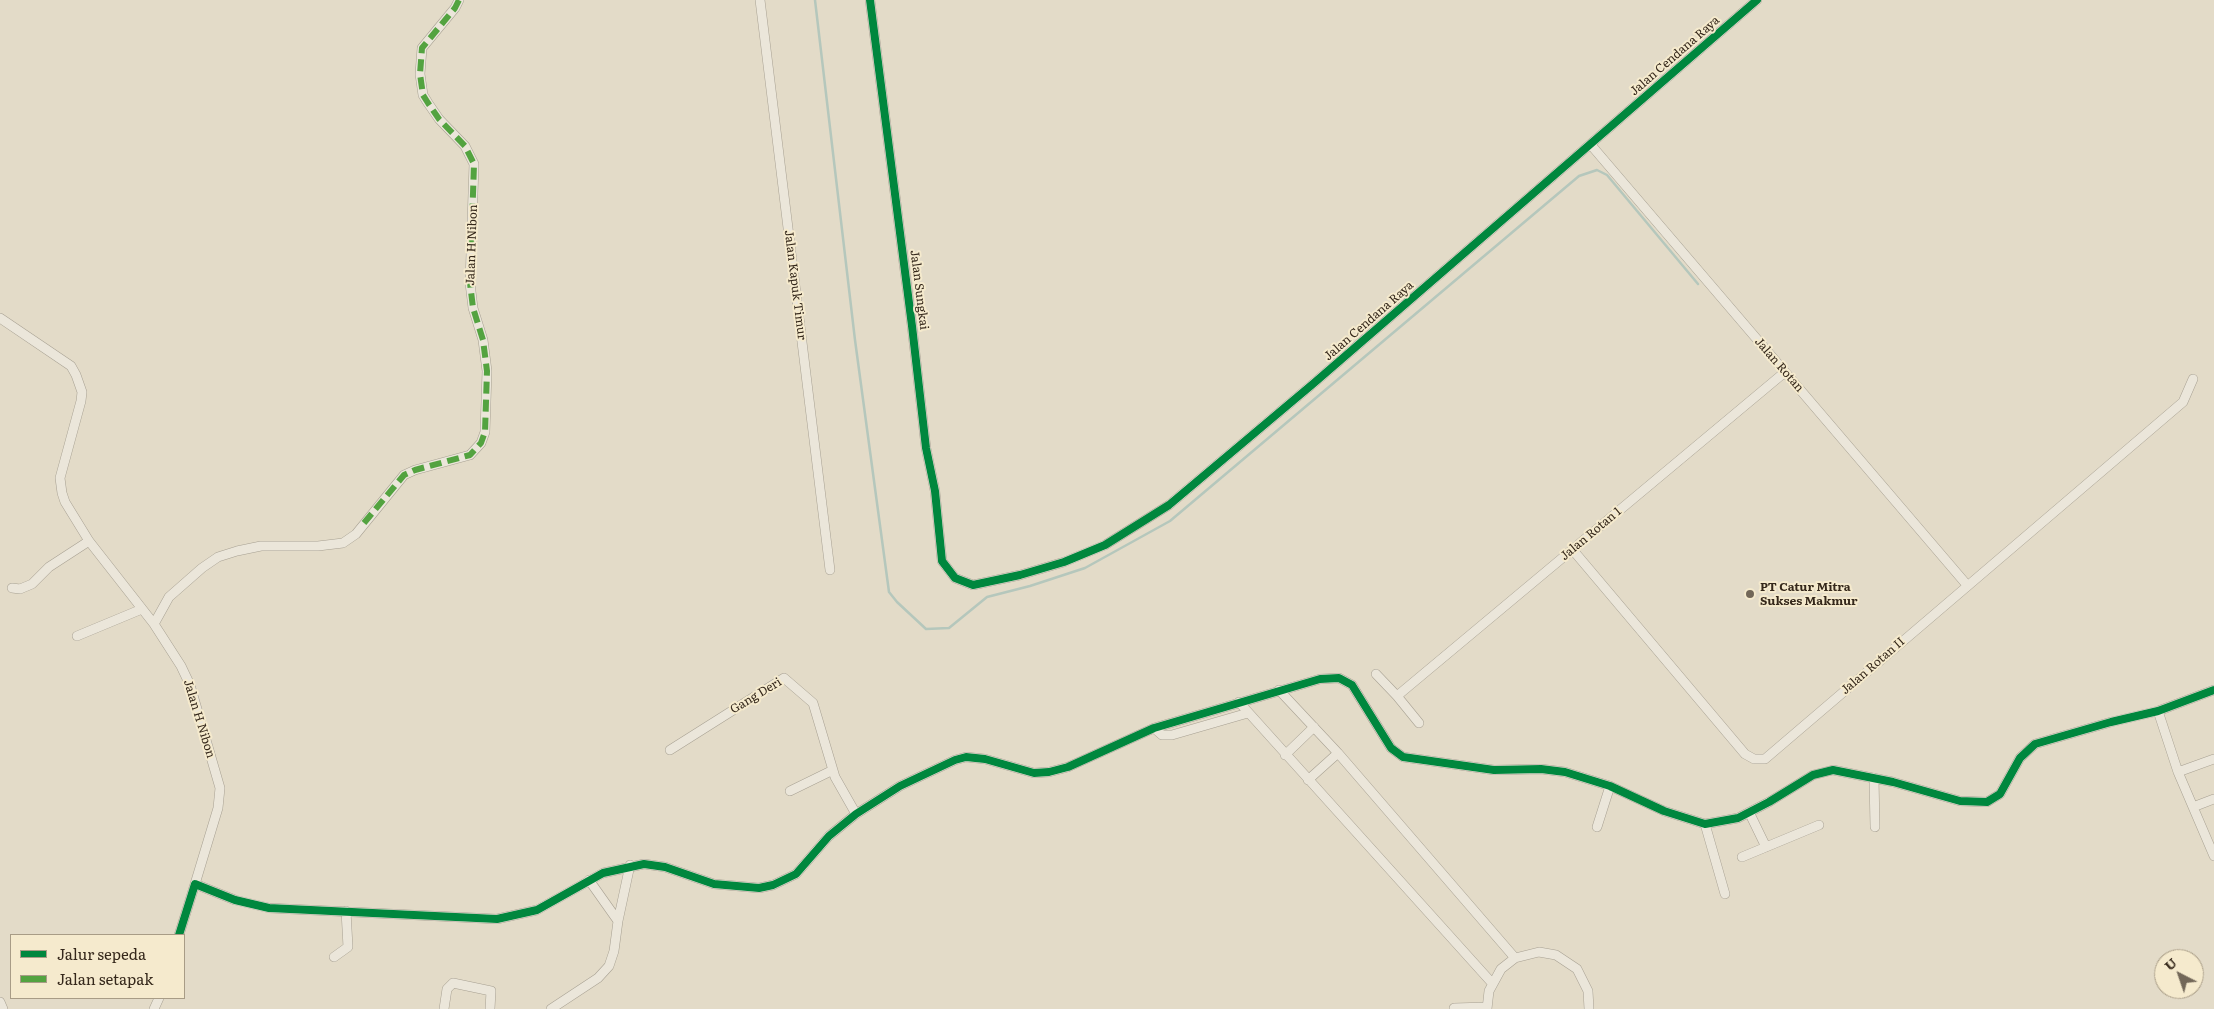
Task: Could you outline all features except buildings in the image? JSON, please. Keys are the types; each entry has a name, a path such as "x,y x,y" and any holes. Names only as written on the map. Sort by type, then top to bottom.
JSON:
{"street":[{"name":"Jalan H Nibon","path":"179,934 218,808 220,788 190,685 181,666 154,624 169,597 202,568 218,558 237,551 261,546 318,546 343,543 356,534 398,480 415,470 465,458 481,444 485,432 487,371 483,340 471,295 474,164 465,146 439,119 423,95 420,74 422,48 459,0"},
{"name":"Jalan Kapuk Timur","path":"760,0 830,570"},
{"name":"Jalan Sungkai","path":"870,0 926,448 935,491 942,561 955,578"},
{"name":"Jalan Cendana Raya","path":"955,578 974,585 1020,575 1064,562 1105,545 1156,514 1314,383 1757,0"},
{"name":"Jalan Rotan","path":"1591,145 1967,585"},
{"path":"0,318 70,366 76,375 82,392 60,482 65,502 89,540 154,624"},
{"name":"Jalan Rotan 1","path":"1397,696 1785,372"},
{"name":"Jalan Rotan II","path":"1572,549 1745,754 1754,759 1765,759 2183,402 2193,379"},
{"path":"12,588 20,589 32,584 49,567 89,540"},
{"path":"77,636 142,609"},
{"path":"1376,674 1419,723"},
{"name":"Gang Deri","path":"670,750 784,678 813,703 833,770 856,814"},
{"path":"195,884 235,900 259,907 503,918 523,915 543,907 589,880 630,866 654,864 714,884 759,888 786,880 796,874 829,836 856,814 900,786 948,763 966,757 985,759 1034,773 1049,772 1068,767 1154,728 1320,679 1343,679 1355,689 1391,748 1403,757 1494,770 1554,770 1582,776 1664,810 1705,824 1726,821 1749,812 1823,771 1841,770 1960,802 1987,802 2000,794 2024,752 2035,744 2158,711 2214,690"},
{"path":"1279,690 1338,753 1515,958"},
{"path":"1238,702 1492,982"},
{"path":"2158,711 2178,772 2214,856"},
{"path":"1154,728 1162,735 1172,735 1248,713"},
{"path":"1285,755 1314,727"},
{"path":"1308,780 1338,753"},
{"path":"2178,772 2214,759"},
{"path":"790,791 833,770"},
{"path":"1874,778 1875,827"},
{"path":"1597,827 1610,786"},
{"path":"2193,807 2214,799"},
{"path":"1749,812 1766,847"},
{"path":"1705,824 1725,894"},
{"path":"1742,857 1819,825"},
{"path":"2205,833 2214,830"},
{"path":"551,1009 604,972 614,951 618,921 630,866"},
{"path":"589,880 618,921"},
{"path":"334,956 348,947 346,911"},
{"path":"1454,1008 1487,1008 1492,982 1501,968 1515,958 1539,952 1556,955 1570,964 1585,984 1589,1009"},
{"path":"444,1009 447,989 453,983 491,991 490,1009"},
{"path":"0,1002 3,1009"}],"waterway":[{"path":"815,0 855,340 889,592 926,629 949,628 987,597 1030,586 1085,568 1170,521 1579,176 1597,170 1607,175 1698,284"}],"marked path":[{"path":"364,523 404,475 415,470 470,455 481,443 485,432 487,371 483,340 473,308 470,283 474,164 465,146 439,119 423,95 420,74 422,48 455,8 459,0"}],"cycle path":[{"path":"870,0 926,448 935,491 942,561 955,578 973,585 1020,575 1064,562 1105,545 1169,505 1314,383 1757,0"},
{"path":"179,934 195,884 235,900 269,908 497,919 537,910 603,873 644,864 665,867 714,884 759,888 773,885 796,874 829,836 856,814 900,786 955,760 966,757 985,759 1034,773 1049,772 1068,767 1154,728 1320,679 1339,678 1352,685 1391,748 1403,757 1494,770 1541,769 1565,772 1610,786 1664,811 1705,824 1738,818 1769,802 1813,775 1833,770 1893,782 1960,801 1987,802 2000,794 2020,758 2035,744 2111,722 2158,711 2214,690"}],"place":[{"name":"PT Catur Mitra Sukses Makmur","path":"1750,594"}]}
